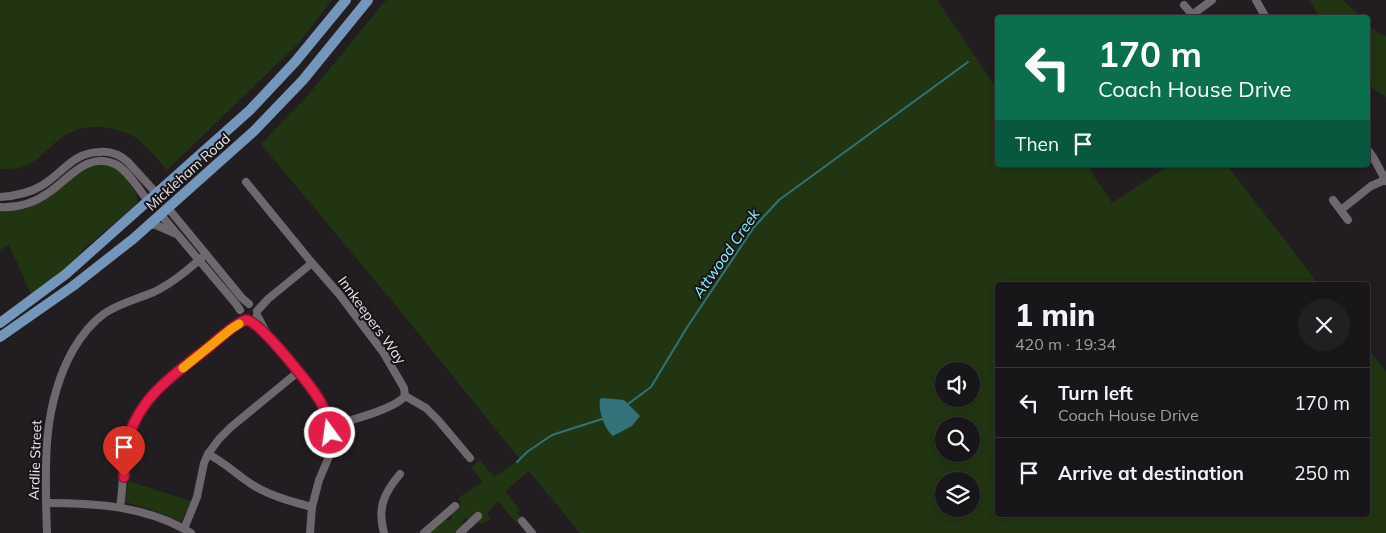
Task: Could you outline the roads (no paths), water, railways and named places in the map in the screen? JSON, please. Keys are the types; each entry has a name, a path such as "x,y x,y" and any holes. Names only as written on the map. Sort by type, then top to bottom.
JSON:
{"main road":[{"name":"Mickleham Road","path":"0,323 66,274 250,110 295,62 346,0"},
{"name":"Mickleham Road","path":"0,337 105,262 254,131 315,67 368,0"},
{"path":"157,194 164,212"},
{"path":"148,202 164,212"}],"street":[{"path":"1195,15 1212,0"},
{"path":"1256,0 1264,15"},
{"path":"1184,5 1193,15"},
{"path":"0,197 14,196 42,186 77,157 91,152 108,152 123,158 157,194"},
{"path":"1341,210 1371,186 1386,180 1370,153"},
{"path":"0,206 21,205 36,200 49,193 83,166 96,161 115,164 123,170 148,202"},
{"name":"Innkeepers Way","path":"246,182 339,294 383,352 404,388 405,396"},
{"path":"1333,200 1348,220"},
{"path":"164,212 178,235 236,304 244,317 266,334 321,402 329,426 330,446 328,459 317,487 312,507 310,533"},
{"path":"164,212 206,254 242,298 254,309 266,334"},
{"path":"149,225 156,225 178,235"},
{"name":"Ardlie Street","path":"47,533 47,436 49,415 61,375 77,343 91,325 105,312 119,304 154,292 165,286 206,254"},
{"path":"254,309 312,263"},
{"path":"120,507 123,490 125,448 132,427 149,398 244,317 244,305 254,309"},
{"path":"244,317 254,319 254,309"},
{"path":"46,503 83,503 120,507 146,514 188,531 208,454 231,427 298,372"},
{"path":"329,426 362,418 399,402 405,396 426,408 470,458"},
{"path":"208,454 267,493 312,507"},
{"path":"384,533 381,514 384,498 400,474"},
{"path":"424,533 455,506"},
{"path":"460,533 478,516"},
{"path":"522,521 532,533"}],"water":[{"path":"600,399 624,400 640,416 632,426 613,436 604,424 601,414"}],"waterway":[{"name":"Attwood Creek","path":"628,404 651,387 686,329 754,227 779,200 968,62"},
{"name":"Attwood Creek","path":"517,462 527,452 552,435 605,418"}]}
